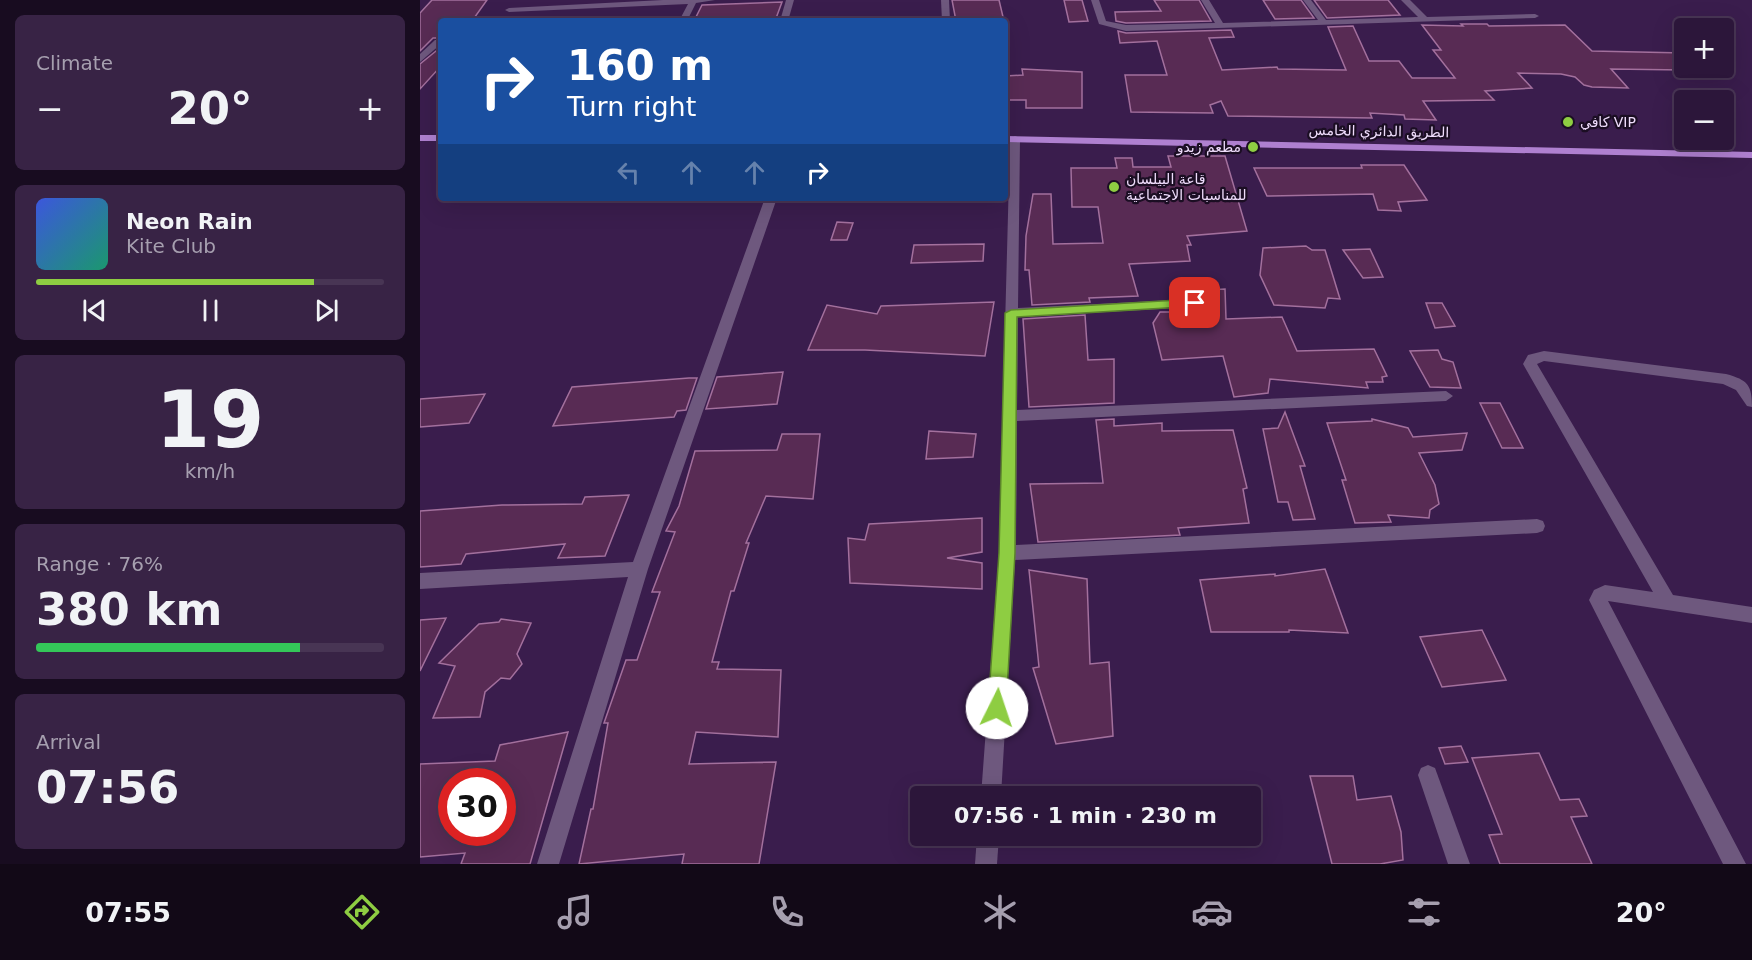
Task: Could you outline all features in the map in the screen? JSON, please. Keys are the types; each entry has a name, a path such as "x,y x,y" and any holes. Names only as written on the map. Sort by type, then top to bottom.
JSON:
{"main road":[{"name":"الطريق الدائري الخامس","path":"1008,136 1752,147"},
{"name":"الطريق الدائري الخامس","path":"1008,136 1752,155"},
{"path":"420,138 438,138"},
{"path":"420,147 438,146"}],"street":[{"path":"684,18 693,0"},
{"path":"509,10 711,0"},
{"path":"785,18 790,0"},
{"path":"945,0 946,18"},
{"path":"1095,0 1102,22 1126,28 1535,16"},
{"path":"1205,0 1220,25"},
{"path":"1307,0 1324,22"},
{"path":"1405,0 1425,19"},
{"path":"420,59 438,42"},
{"path":"992,786 1007,553 1011,313 1008,136"},
{"path":"548,864 639,569 770,201"},
{"path":"1011,313 1195,303"},
{"path":"1668,601 1530,364 1533,358 1544,356 1726,379 1741,386 1752,402"},
{"path":"1009,416 1446,396"},
{"path":"1007,553 1537,526"},
{"path":"420,581 639,569"},
{"path":"1735,864 1598,600 1605,592 1752,615"},
{"path":"1428,775 1459,864"},
{"path":"986,864 987,846"}],"building":[{"path":"432,0 487,0 474,18 438,18 438,38 433,38 420,51 420,13"},
{"path":"952,0 999,0 1003,18 955,18"},
{"path":"1064,0 1082,0 1088,21 1069,22"},
{"path":"1154,0 1199,0 1211,21 1126,23 1116,21 1115,12 1161,11"},
{"path":"1263,0 1301,0 1314,18 1275,19"},
{"path":"1314,0 1388,0 1400,15 1327,18"},
{"path":"782,2 776,18 696,18 702,5"},
{"path":"1461,24 1565,25 1592,51 1674,53 1674,70 1611,69 1628,88 1592,87 1584,85 1575,77 1561,74 1518,73 1532,88 1485,91 1494,100 1423,101 1436,120 1405,119 1404,115 1370,113 1372,118 1228,116 1221,101 1210,105 1213,113 1131,112 1125,75 1167,75 1157,41 1120,43 1118,31 1126,33 1231,30 1234,37 1209,38 1222,70 1277,67 1278,69 1346,70 1328,27 1353,26 1369,61 1399,61 1412,78 1455,78 1433,50 1441,50 1422,25 1463,26"},
{"path":"438,49 438,69 420,89 420,64"},
{"path":"1022,69 1082,72 1082,108 1026,108 1026,100 1008,100 1008,76 1023,75"},
{"path":"1168,156 1225,156 1247,231 1187,236 1191,245 1187,245 1190,261 1129,264 1138,296 1089,298 1090,302 1032,305 1029,270 1025,270 1026,236 1033,194 1051,194 1053,244 1103,243 1098,207 1072,207 1071,168 1117,168 1115,158 1132,158 1133,167 1171,167"},
{"path":"1361,165 1404,165 1427,200 1398,202 1401,211 1378,210 1373,194 1267,196 1254,168 1362,168"},
{"path":"837,222 853,223 847,240 831,240"},
{"path":"984,244 983,261 911,263 914,245"},
{"path":"1306,246 1312,250 1325,250 1340,299 1328,298 1325,308 1274,305 1260,275 1263,248"},
{"path":"1370,249 1383,277 1363,278 1343,250"},
{"path":"1225,289 1226,319 1282,317 1297,351 1374,349 1387,376 1382,377 1383,382 1366,382 1368,388 1270,379 1268,393 1234,397 1223,356 1162,360 1153,323 1160,312 1216,312 1207,290"},
{"path":"994,302 985,356 865,350 808,350 827,305 877,314 881,306"},
{"path":"1426,303 1442,303 1455,326 1435,328"},
{"path":"1085,315 1088,360 1114,359 1114,403 1029,407 1023,319"},
{"path":"1438,350 1442,359 1453,362 1461,388 1430,387 1410,351"},
{"path":"783,372 777,404 706,409 717,377"},
{"path":"697,378 686,410 677,411 674,417 553,426 572,387"},
{"path":"485,394 469,423 420,427 420,399"},
{"path":"1480,403 1500,403 1523,448 1502,448"},
{"path":"1285,412 1305,466 1300,466 1315,519 1293,520 1288,502 1278,502 1263,429 1278,428"},
{"path":"1114,419 1114,426 1162,423 1162,431 1233,430 1247,488 1243,489 1249,523 1178,528 1180,535 1038,542 1030,484 1103,483 1096,420"},
{"path":"1372,419 1408,428 1413,437 1467,433 1462,450 1419,453 1435,485 1439,504 1430,510 1429,518 1388,515 1391,522 1355,523 1342,480 1346,480 1327,423 1372,421"},
{"path":"929,431 976,434 973,457 926,459"},
{"path":"782,434 820,434 813,499 766,496 746,543 749,543 734,591 731,591 712,662 719,662 717,669 781,670 778,737 696,732 689,764 776,762 759,864 682,864 684,854 579,864 591,809 593,809 608,723 604,723 626,660 637,660 660,592 652,592 675,532 666,531 679,506 695,451 777,450"},
{"path":"629,495 605,556 558,558 565,544 466,554 461,564 420,567 420,511 502,505 582,504 585,497"},
{"path":"982,518 982,552 947,558 982,563 982,589 850,583 848,538 865,540 869,524"},
{"path":"1325,569 1348,633 1289,630 1289,632 1211,632 1200,580 1275,574 1275,576"},
{"path":"1029,570 1087,579 1090,664 1109,662 1113,736 1056,744 1033,668 1039,667"},
{"path":"446,618 420,671 420,620"},
{"path":"501,619 531,623 517,654 522,664 510,679 501,678 485,692 480,717 433,718 455,666 439,663 479,624 499,622"},
{"path":"1482,630 1506,680 1442,687 1420,637"},
{"path":"568,732 530,864 461,864 465,853 420,857 420,764 495,761 500,745"},
{"path":"1461,746 1468,762 1445,764 1439,748"},
{"path":"1539,753 1560,800 1579,799 1587,816 1571,817 1592,864 1500,864 1489,835 1502,834 1472,758"},
{"path":"1310,776 1353,776 1357,800 1391,796 1401,832 1403,860 1380,864 1332,864"}],"place":[{"name":"كافي VIP","path":"1568,122"},
{"name":"مطعم زيدو","path":"1253,147"},
{"name":"قاعة البيلسان للمناسبات الاجتماعية","path":"1114,187"}],"route":[{"path":"997,708 1007,553 1011,313 1195,303"}]}
